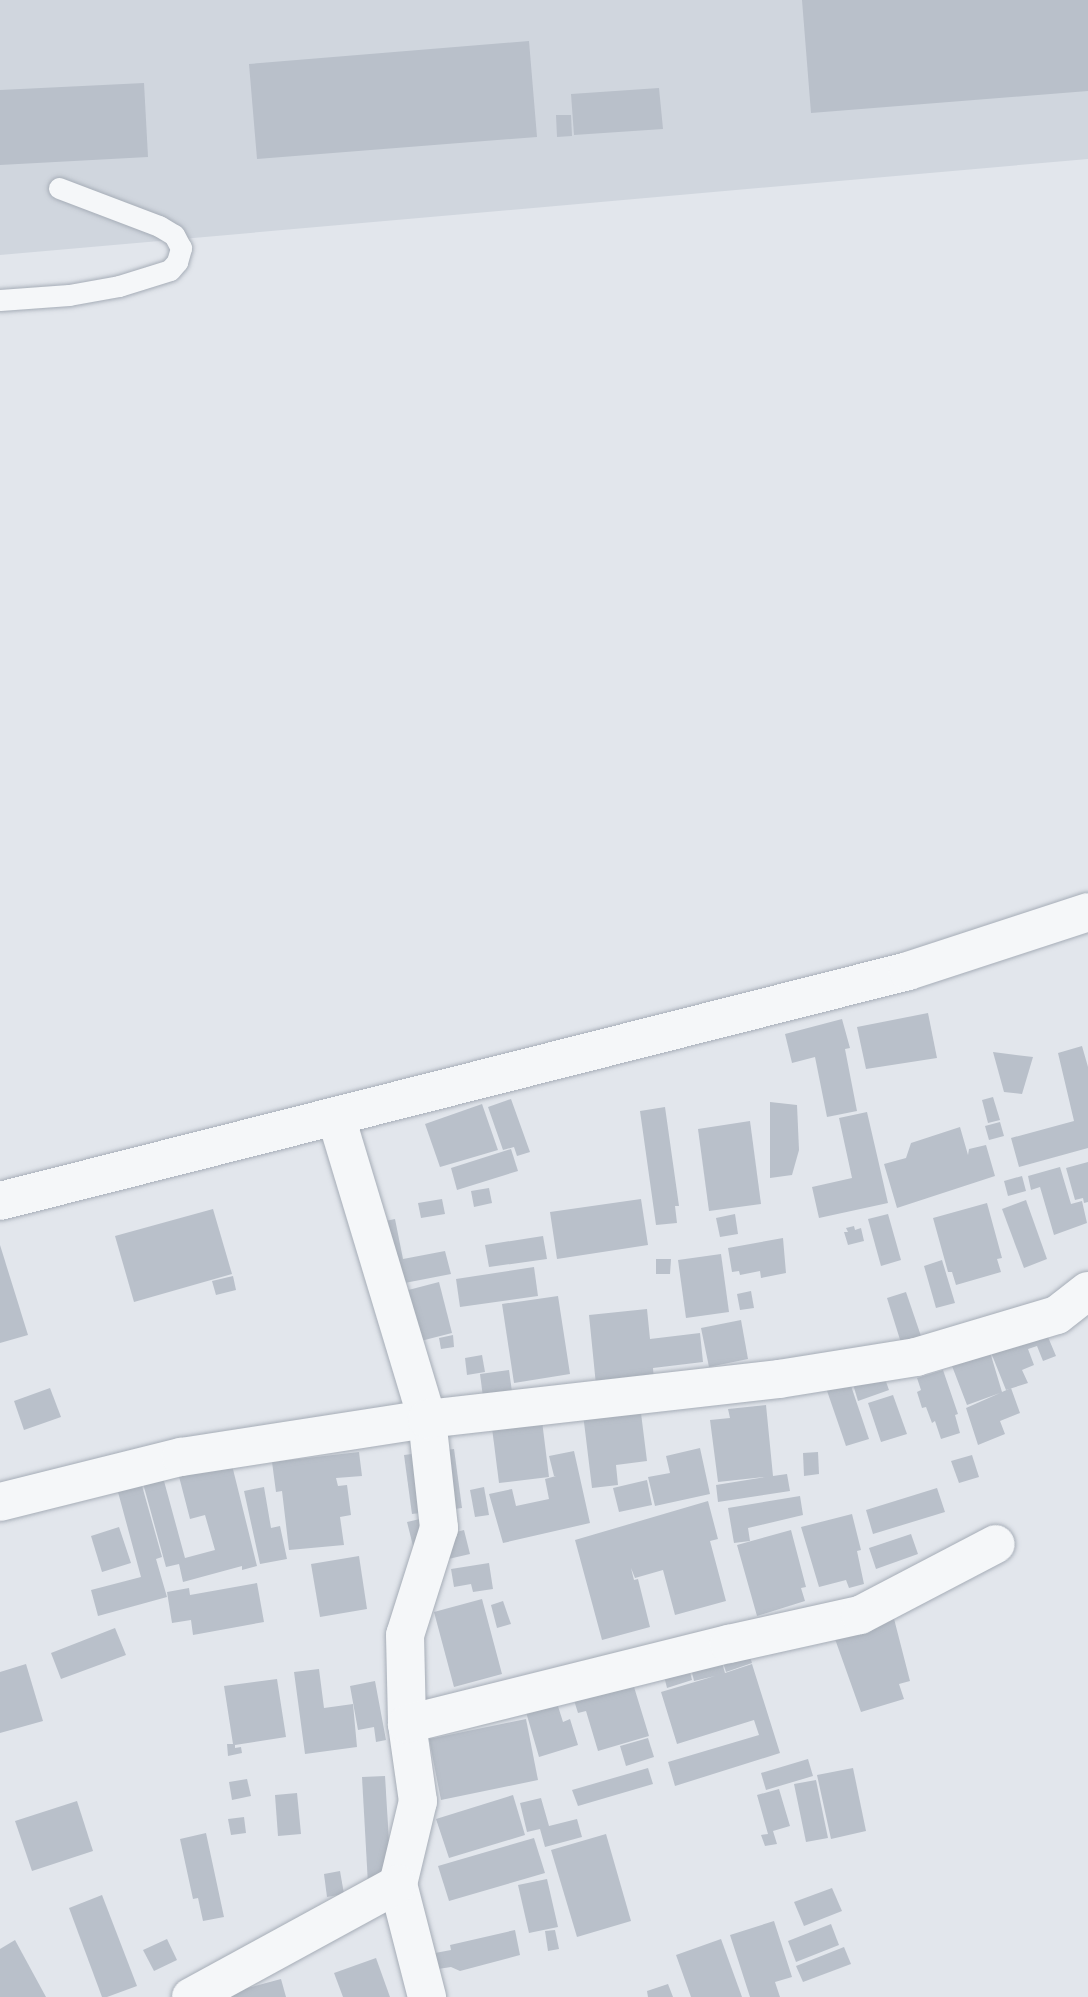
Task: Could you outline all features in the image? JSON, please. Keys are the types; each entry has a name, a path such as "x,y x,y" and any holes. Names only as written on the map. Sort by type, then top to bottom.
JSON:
{"street":[{"path":"0,1200 908,971 1088,912"},
{"path":"336,1117 427,1419 439,1528 405,1635 407,1724 418,1801 398,1884 427,1997"},
{"path":"0,1502 181,1457 427,1419 779,1379 916,1357 1056,1315 1088,1291"},
{"path":"407,1724 729,1644 860,1615 996,1544"},
{"path":"191,1997 398,1884"}],"lane":[{"path":"0,300 69,295 119,286 170,270 177,262 181,248 174,235 159,226 59,188"}],"shaded area":[{"path":"0,0 1088,0 1088,159 0,255"}],"building":[{"path":"802,0 1088,0 1088,91 811,113"},
{"path":"529,41 537,137 257,159 249,64"},
{"path":"144,83 148,157 0,165 0,90"},
{"path":"659,88 663,129 574,135 571,94"},
{"path":"556,115 571,115 572,136 557,137"},
{"path":"928,1013 937,1058 866,1069 857,1027"},
{"path":"842,1019 850,1048 845,1049 857,1111 827,1117 815,1057 792,1063 785,1034"},
{"path":"1082,1046 1088,1067 1088,1148 1019,1167 1011,1138 1074,1121 1058,1053"},
{"path":"993,1052 1033,1057 1022,1094 1004,1092"},
{"path":"993,1097 1000,1120 988,1123 982,1100"},
{"path":"511,1099 530,1152 517,1156 514,1147 503,1150 488,1107"},
{"path":"770,1102 797,1105 799,1150 792,1175 770,1178"},
{"path":"482,1104 498,1150 440,1167 425,1124"},
{"path":"665,1107 679,1206 675,1206 677,1223 656,1225 640,1111"},
{"path":"867,1112 888,1203 819,1218 812,1187 852,1178 839,1118"},
{"path":"750,1121 761,1204 709,1211 698,1129"},
{"path":"1000,1122 1004,1136 989,1140 985,1126"},
{"path":"960,1127 968,1155 969,1149 986,1145 995,1176 897,1208 884,1164 906,1158 911,1143"},
{"path":"511,1149 518,1171 457,1190 451,1168"},
{"path":"1088,1162 1088,1202 1084,1203 1083,1198 1075,1200 1066,1168"},
{"path":"1060,1167 1071,1204 1082,1201 1087,1223 1054,1235 1040,1187 1031,1190 1028,1176"},
{"path":"1022,1176 1026,1191 1008,1196 1004,1181"},
{"path":"489,1188 492,1203 474,1207 471,1191"},
{"path":"442,1199 445,1214 421,1218 418,1203"},
{"path":"641,1199 648,1245 557,1259 550,1212"},
{"path":"1026,1200 1047,1259 1024,1268 1002,1209"},
{"path":"987,1203 1002,1258 997,1259 1001,1272 956,1285 952,1272 948,1272 933,1218"},
{"path":"213,1209 232,1274 134,1302 115,1236"},
{"path":"735,1214 738,1234 720,1237 716,1218"},
{"path":"888,1214 901,1260 881,1266 868,1219"},
{"path":"395,1219 403,1259 445,1251 451,1274 384,1287 371,1224"},
{"path":"854,1226 855,1230 861,1228 864,1241 848,1245 844,1232 848,1232 846,1228"},
{"path":"543,1236 547,1259 489,1267 485,1245"},
{"path":"783,1238 786,1273 761,1278 760,1271 740,1275 739,1271 732,1272 728,1248"},
{"path":"0,1245 28,1335 0,1343"},
{"path":"721,1254 729,1312 686,1318 678,1260"},
{"path":"656,1259 671,1259 670,1274 656,1274"},
{"path":"942,1260 955,1303 936,1308 924,1266"},
{"path":"534,1267 538,1296 460,1307 456,1279"},
{"path":"233,1276 236,1290 216,1295 212,1281"},
{"path":"439,1282 452,1333 405,1345 393,1294"},
{"path":"751,1291 754,1308 740,1310 737,1294"},
{"path":"906,1292 922,1339 902,1346 887,1298"},
{"path":"558,1296 570,1374 514,1383 502,1304"},
{"path":"647,1309 650,1339 700,1333 703,1362 653,1368 654,1380 596,1385 589,1315"},
{"path":"1040,1318 1056,1356 1043,1361 1037,1346 1028,1349 1034,1365 1022,1370 1028,1383 1006,1390 990,1350"},
{"path":"741,1320 748,1359 709,1367 701,1328"},
{"path":"453,1335 454,1347 441,1349 439,1338"},
{"path":"990,1352 1002,1392 1011,1388 1020,1413 1000,1421 1005,1434 978,1445 966,1408 1000,1393 967,1405 952,1366"},
{"path":"482,1355 485,1372 467,1375 465,1358"},
{"path":"880,1365 889,1390 858,1401 850,1374"},
{"path":"509,1370 512,1392 483,1397 480,1374"},
{"path":"943,1370 958,1414 955,1415 960,1433 941,1439 935,1421 932,1423 926,1407 922,1408 917,1392 921,1390 917,1378"},
{"path":"848,1377 869,1439 846,1446 825,1385"},
{"path":"50,1388 61,1417 24,1430 14,1401"},
{"path":"893,1395 907,1434 881,1442 868,1403"},
{"path":"766,1405 773,1476 787,1474 790,1491 718,1502 716,1485 765,1477 718,1482 710,1420 730,1418 728,1409"},
{"path":"641,1413 647,1461 616,1465 618,1485 592,1488 583,1414"},
{"path":"542,1421 549,1477 499,1483 492,1428"},
{"path":"700,1448 710,1494 655,1506 648,1477 670,1473 666,1456"},
{"path":"454,1449 462,1508 412,1514 404,1455"},
{"path":"574,1451 590,1523 503,1543 489,1494 512,1489 516,1506 549,1499 545,1479 556,1476 549,1456"},
{"path":"359,1452 362,1476 336,1478 338,1486 347,1485 351,1515 340,1517 344,1545 289,1550 282,1491 276,1492 272,1462"},
{"path":"818,1452 819,1474 804,1476 803,1453"},
{"path":"229,1453 257,1566 242,1570 242,1566 183,1582 179,1564 166,1567 141,1476 161,1470 185,1558 215,1550 205,1515 190,1519 176,1465"},
{"path":"972,1455 979,1477 959,1483 951,1461"},
{"path":"139,1475 162,1557 156,1559 167,1597 98,1616 91,1590 141,1577 115,1481"},
{"path":"647,1480 652,1505 619,1512 613,1488"},
{"path":"264,1487 271,1528 280,1526 287,1559 260,1564 244,1491"},
{"path":"484,1487 489,1515 475,1517 470,1490"},
{"path":"937,1488 945,1512 873,1534 866,1510"},
{"path":"800,1496 803,1515 748,1528 750,1541 734,1543 728,1508"},
{"path":"708,1501 718,1539 710,1541 726,1601 675,1615 663,1570 635,1578 631,1568 634,1580 638,1579 650,1627 602,1640 575,1540"},
{"path":"852,1514 861,1550 857,1551 864,1584 849,1588 846,1580 819,1587 801,1527"},
{"path":"433,1516 438,1537 464,1530 470,1554 418,1566 407,1522"},
{"path":"119,1527 131,1563 102,1572 91,1536"},
{"path":"791,1530 806,1587 801,1588 805,1601 757,1616 737,1545"},
{"path":"911,1534 918,1554 876,1569 869,1548"},
{"path":"359,1556 367,1609 320,1617 311,1564"},
{"path":"489,1563 493,1589 473,1592 471,1584 454,1587 451,1569"},
{"path":"257,1583 264,1622 193,1635 191,1620 172,1623 167,1592 189,1588 190,1595"},
{"path":"482,1599 502,1674 454,1687 434,1612"},
{"path":"503,1601 511,1624 497,1628 491,1605"},
{"path":"891,1607 910,1681 899,1684 904,1699 861,1712 830,1625"},
{"path":"115,1628 126,1655 61,1679 51,1653"},
{"path":"747,1648 752,1663 726,1672 721,1656"},
{"path":"720,1656 725,1673 752,1664 780,1753 675,1786 668,1762 759,1735 754,1720 677,1744 661,1692 715,1676 694,1681 690,1664"},
{"path":"26,1664 43,1721 0,1733 0,1672"},
{"path":"688,1664 692,1680 667,1688 663,1672"},
{"path":"319,1669 324,1708 353,1704 357,1747 305,1754 294,1672"},
{"path":"631,1677 649,1736 598,1751 586,1711 578,1713 572,1694"},
{"path":"277,1679 286,1737 235,1745 235,1748 241,1747 242,1753 228,1756 227,1744 233,1744 224,1686"},
{"path":"375,1681 386,1740 376,1742 374,1727 358,1730 350,1686"},
{"path":"557,1703 563,1722 570,1719 578,1745 539,1757 526,1712"},
{"path":"526,1719 538,1780 441,1800 429,1739"},
{"path":"648,1738 654,1757 626,1766 620,1746"},
{"path":"808,1759 813,1776 766,1790 761,1773"},
{"path":"648,1768 653,1784 578,1806 572,1790"},
{"path":"853,1768 866,1831 831,1839 817,1775"},
{"path":"385,1776 391,1875 368,1884 362,1777"},
{"path":"247,1779 251,1796 232,1800 229,1782"},
{"path":"816,1780 828,1838 806,1842 794,1784"},
{"path":"779,1789 790,1826 773,1831 777,1844 765,1846 761,1835 768,1834 757,1795"},
{"path":"297,1793 301,1834 278,1836 275,1795"},
{"path":"513,1795 525,1835 449,1858 436,1819"},
{"path":"541,1798 549,1826 577,1819 582,1837 545,1847 540,1829 527,1832 520,1803"},
{"path":"77,1801 93,1851 32,1871 15,1821"},
{"path":"244,1817 246,1833 231,1835 228,1819"},
{"path":"206,1833 224,1917 203,1921 198,1898 193,1899 180,1839"},
{"path":"606,1834 631,1921 577,1937 551,1850"},
{"path":"534,1838 545,1873 449,1901 438,1866"},
{"path":"340,1871 344,1894 327,1897 324,1874"},
{"path":"547,1879 558,1927 529,1933 518,1885"},
{"path":"832,1888 842,1911 804,1926 794,1902"},
{"path":"102,1895 137,1986 107,1997 102,1997 69,1908"},
{"path":"774,1921 792,1977 775,1982 780,1997 750,1997 730,1935"},
{"path":"831,1924 839,1945 796,1962 788,1941"},
{"path":"515,1930 520,1955 460,1971 451,1967 438,1969 435,1953 451,1950 450,1945"},
{"path":"555,1930 559,1949 548,1951 545,1931"},
{"path":"167,1939 177,1960 154,1971 143,1950"},
{"path":"721,1939 742,1997 691,1997 676,1955"},
{"path":"15,1940 46,1997 0,1997 0,1949"},
{"path":"844,1947 851,1964 803,1982 796,1966"},
{"path":"376,1958 390,1997 343,1997 334,1973"},
{"path":"281,1979 286,1997 217,1997 217,1996"},
{"path":"668,1984 673,1997 648,1997 647,1991"}]}
